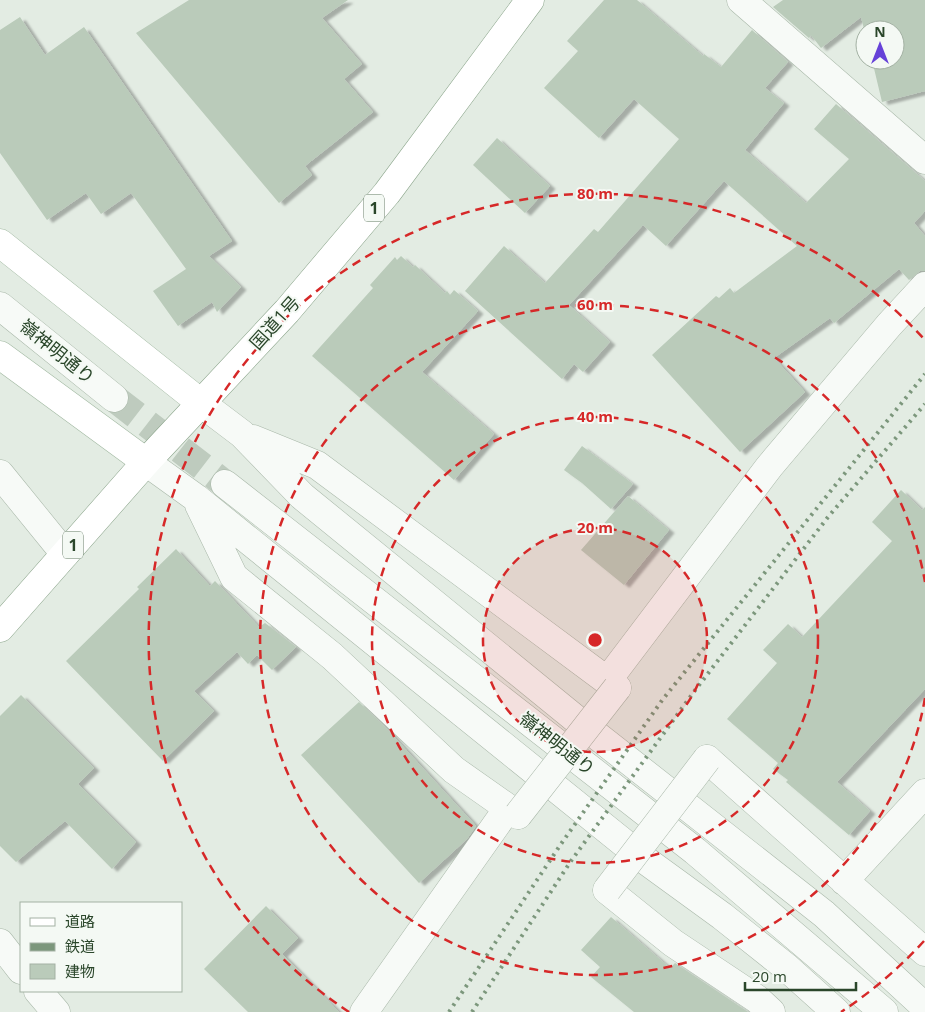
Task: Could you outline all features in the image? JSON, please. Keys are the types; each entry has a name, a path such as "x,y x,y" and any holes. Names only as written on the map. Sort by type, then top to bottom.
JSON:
{"main road":[{"name":"国道1号","path":"0,628 146,462 287,311 387,193 530,0"},
{"path":"0,243 202,403"},
{"path":"0,356 146,462"}],"street":[{"path":"741,0 920,146"},
{"path":"364,1012 513,812 612,685 769,466 888,326 925,286"},
{"name":"嶺神明通り","path":"0,306 114,398"},
{"path":"202,403 242,434 302,496 577,720 824,914 925,1007"},
{"path":"242,434 317,465 612,685"},
{"path":"146,462 196,498 645,860 722,916 786,967 836,1012"},
{"path":"0,474 64,554"},
{"name":"嶺神明通り","path":"225,484 695,851 884,1012"},
{"path":"196,498 234,577 332,656 454,770 513,812"},
{"path":"758,1008 607,890 707,759 925,952"},
{"path":"844,880 925,793"},
{"path":"0,944 20,969"},
{"path":"39,992 56,1012"}],"building":[{"path":"189,0 348,0 322,18 362,64 344,79 373,112 305,166 312,175 279,203 136,33"},
{"path":"604,0 637,0 703,56 704,54 721,67 752,30 788,62 765,88 784,103 745,150 806,203 849,159 814,129 836,104 925,181 925,211 914,223 925,236 925,271 920,271 909,280 899,269 834,323 830,318 774,358 805,392 740,452 652,355 716,296 719,298 730,288 734,293 797,246 724,181 666,246 643,225 569,305 610,342 583,372 574,364 562,379 465,291 504,246 545,283 594,229 598,232 679,139 634,99 599,138 544,88 578,51 567,41"},
{"path":"783,0 925,0 925,91 882,102 874,70 905,70 905,20 862,20 861,17 821,48 811,35 809,38 773,7"},
{"path":"20,17 45,55 84,27 232,241 209,256 241,287 217,312 212,302 178,326 153,291 186,269 131,193 101,214 86,193 47,220 0,153 0,30"},
{"path":"497,138 550,186 525,213 473,165"},
{"path":"401,256 413,267 415,265 445,293 447,291 450,295 454,290 478,311 422,372 494,434 454,480 312,356 373,288 370,285 395,257 397,260"},
{"path":"582,446 633,484 611,509 564,470"},
{"path":"901,490 922,510 925,507 925,689 837,782 870,811 849,835 786,782 788,780 773,769 778,763 727,719 777,663 763,650 788,624 802,637 892,541 872,522"},
{"path":"628,496 669,530 624,585 581,550"},
{"path":"176,549 210,586 215,581 259,627 265,623 296,647 272,670 257,655 248,664 237,652 194,691 214,711 163,761 66,661 139,589 137,587"},
{"path":"21,695 94,768 78,784 136,842 112,869 65,821 16,862 0,846 0,716"},
{"path":"359,702 385,727 476,826 467,839 419,883 301,755"},
{"path":"266,906 298,938 282,954 339,1012 248,1012 204,969"},
{"path":"611,917 670,968 675,963 748,1012 634,1012 591,977 600,967 581,950"}],"tunnel":[{"path":"114,398 225,484"}],"railway":[{"path":"449,1012 561,844 663,699 925,374"},
{"path":"472,1012 571,861 693,693 828,517 925,404"}]}
